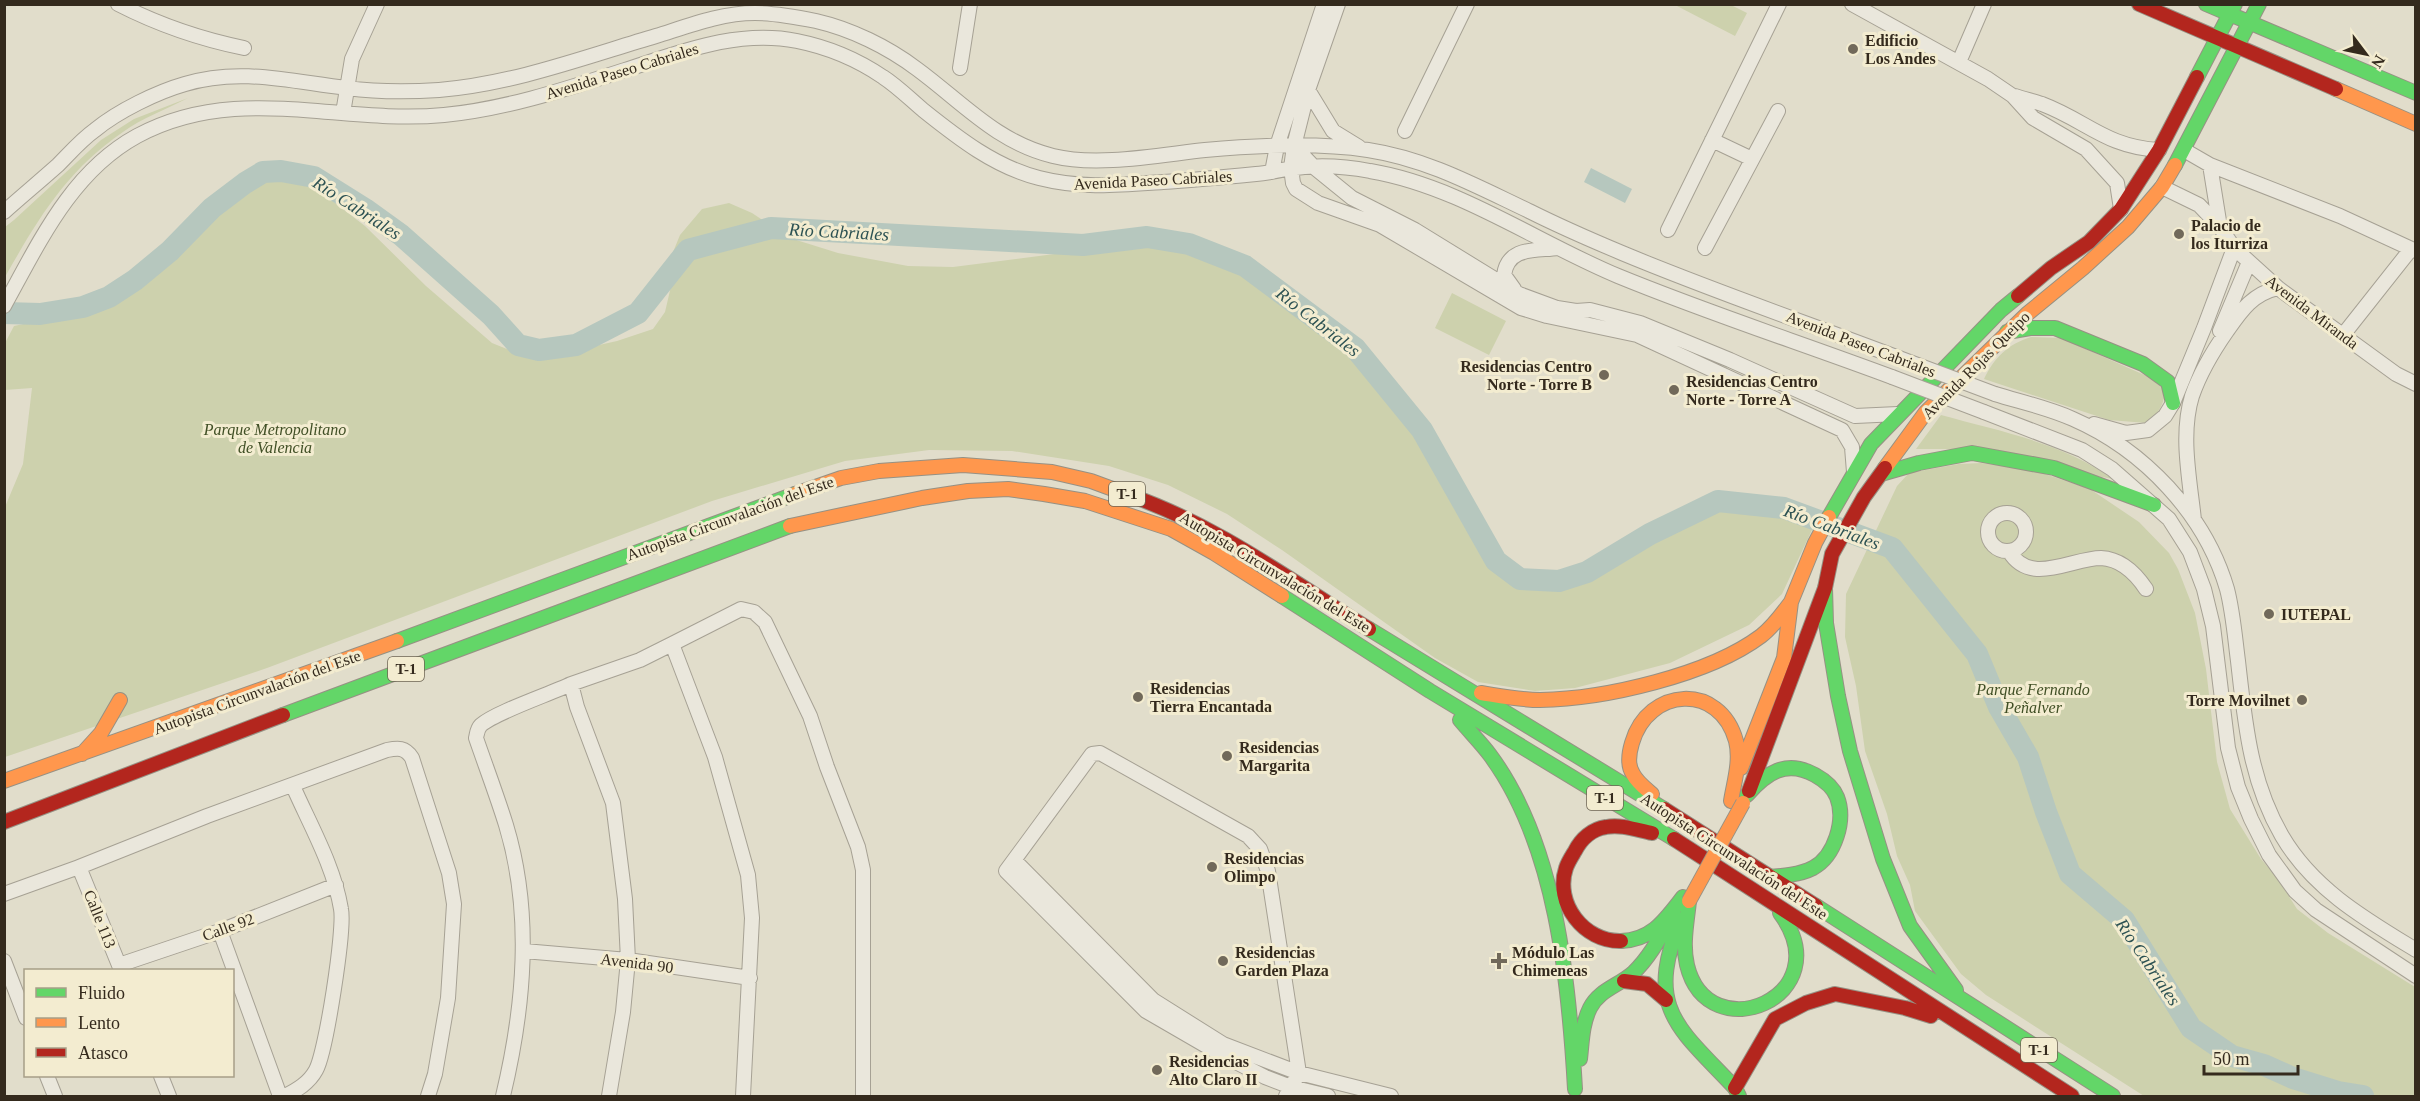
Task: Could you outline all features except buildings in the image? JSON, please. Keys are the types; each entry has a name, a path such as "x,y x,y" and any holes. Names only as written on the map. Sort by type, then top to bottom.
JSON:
{"main road":[{"path":"2139,4 2415,124"},
{"path":"2206,4 2233,10 2250,24 2415,93"},
{"name":"Avenida Rojas Queipo","path":"1576,1093 1587,1014 1592,1004 1612,985 1624,981 1656,946 1686,899 1740,800 1825,588 1832,554 1864,497 1926,412 2007,332 2128,227 2162,186 2184,150 2259,4"},
{"name":"Avenida Rojas Queipo","path":"1740,800 1750,743 1784,658 1791,602 1815,543 1843,489 1871,444 2001,310 2051,268 2089,242 2121,209 2159,150 2233,10"},
{"path":"2007,332 2030,328 2055,328 2143,364 2168,382 2173,403"},
{"path":"1881,474 1919,463 1972,453 2055,468 2154,505"},
{"name":"Autopista Circunvalación del Este","path":"4,781 322,669 808,487 879,471 963,465 1052,472 1091,481 1165,507 1210,530 1673,815 2113,1096"},
{"name":"Autopista Circunvalación del Este","path":"4,822 108,784 277,717 797,524 922,498 968,491 1008,489 1085,501 1171,529 1266,585 1430,691 1667,835 2072,1096"},
{"path":"1825,588 1826,622 1838,696 1850,751 1883,859 1910,926 1966,1004"},
{"path":"1468,690 1540,700 1588,695 1671,675 1704,665 1761,636 1791,602"},
{"path":"1430,691 1478,738 1501,770 1522,811 1547,889 1567,980 1576,1093"},
{"path":"1673,815 1632,774 1629,759 1635,727 1654,706 1672,698 1700,700 1713,705 1724,714 1736,742 1740,800"},
{"path":"82,754 101,733 120,700 120,714 126,722 148,731"},
{"path":"1740,800 1762,778 1778,769 1791,767 1806,770 1829,783 1836,794 1841,811 1834,842 1825,859 1799,874 1768,877"},
{"path":"4,837 108,784"},
{"path":"1667,835 1616,826 1598,828 1584,838 1564,868 1563,894 1568,907 1589,932 1616,943 1641,938 1655,931 1686,899"},
{"path":"1686,899 1685,939 1690,973 1696,986 1707,998 1725,1007 1740,1010 1758,1008 1772,1000 1784,987 1794,970 1797,957 1795,937 1778,908"},
{"name":"Avenida Rojas Queipo","path":"1666,1000 1666,970 1686,899"},
{"path":"1624,981 1647,984 1666,1000 1678,1026 1737,1092 1775,1019 1806,1003 1835,994 1905,1008 1955,1022"}],"street":[{"path":"118,4 185,34 244,48"},
{"path":"343,112 352,59 377,4"},
{"path":"960,68 970,4"},
{"path":"1272,172 1277,146 1324,4"},
{"path":"1338,4 1308,90 1294,146 1291,168 1296,189 1318,203 1380,225 1521,308 1547,316 1637,335 1842,429 1852,447 1854,472"},
{"path":"1405,131 1467,4"},
{"path":"1668,230 1779,4"},
{"path":"1852,4 1959,62 2013,96 2034,118 2086,149 2117,183 2121,209"},
{"path":"1959,62 1984,4"},
{"name":"Avenida Paseo Cabriales","path":"4,212 96,129 141,102 184,84 228,75 294,79 348,88 406,91 478,84 544,69 714,18 754,13 822,22 867,40 916,68 999,134 1028,148 1058,157 1087,159 1150,157 1250,146 1294,146 1364,149 1415,160 1461,177 1534,214 1624,254 1995,394 2072,418 2096,430 2143,462 2163,481 2194,522 2217,563 2227,590 2251,754 2258,787 2270,814 2296,857 2315,879 2363,917 2415,950"},
{"name":"Avenida Paseo Cabriales","path":"4,306 57,212 79,184 104,160 132,139 168,121 208,111 249,106 402,117 483,110 555,92 702,45 744,38 795,40 840,53 883,77 958,138 994,161 1034,177 1079,186 1272,172 1291,168 1315,168 1363,169 1406,178 1467,202 1617,275 1892,376 2082,450 2112,469 2169,519 2190,552 2204,589 2213,626 2228,748 2238,787 2269,855 2295,891 2316,910 2415,976"},
{"path":"1308,90 1333,131 1364,149"},
{"path":"2013,96 2043,104 2109,139 2138,149 2159,150"},
{"path":"1705,248 1778,111"},
{"path":"1712,140 1752,159"},
{"path":"1294,146 1315,168 1352,198 1415,230 1520,294 1557,308 1576,311 1590,310 1641,323 1854,416 1898,414"},
{"path":"2184,150 2210,165 2340,216 2413,250 2343,335"},
{"path":"2210,165 2220,227"},
{"path":"2162,186 2199,205 2220,227"},
{"name":"Avenida Miranda","path":"2220,227 2234,248 2278,288 2396,374 2415,384"},
{"path":"1520,294 1507,282 1504,275 1505,266 1511,257 1523,252 1558,248"},
{"path":"2072,418 2126,433 2148,430 2165,416 2173,403 2234,248"},
{"path":"2194,522 2187,437 2192,397 2249,262"},
{"path":"2210,355 2245,305 2265,291 2278,288"},
{"path":"2009,551 2020,563 2041,570 2095,559 2113,561 2138,576 2146,589"},
{"path":"502,1096 514,1052 524,951 517,873 507,826 476,738 477,731 481,725 503,713 571,684 640,660 741,609 754,612 765,622 810,716 858,847 863,870 863,1096"},
{"path":"672,644 716,757 748,875 752,918 743,1096"},
{"path":"571,684 577,707 613,803 625,899 628,960 623,1012 609,1096"},
{"path":"4,894 207,816 387,750 401,748 412,758 450,873 454,904 448,998 435,1074 428,1096"},
{"path":"1011,866 1092,754 1096,752 1248,836 1260,849 1268,871 1299,1073 1289,1092"},
{"path":"285,1096 303,1086 316,1071 324,1045 341,933 342,912 336,885 293,786"},
{"path":"1011,866 1153,1000 1223,1044 1299,1073 1391,1096"},
{"path":"1011,866 1146,1011 1289,1092 1328,1096"},
{"name":"Calle 113","path":"79,867 120,968"},
{"name":"Calle 92","path":"120,968 336,885"},
{"path":"220,931 234,969"},
{"name":"Avenida 90","path":"524,951 628,960 750,978"},
{"path":"4,961 24,1013"},
{"path":"234,970 280,1096"},
{"path":"47,1077 55,1096"},
{"path":"161,1077 169,1096"}],"green space":[{"path":"1678,5 1731,5 1747,13 1735,36"},
{"path":"188,98 130,127 85,163 55,197 29,235 5,277 5,227 101,140 134,119"},
{"name":"Parque Metropolitano de Valencia","path":"261,175 309,183 365,226 426,286 492,343 517,353 563,353 617,341 653,329 665,312 672,282 669,262 680,235 702,209 729,203 752,213 790,238 838,253 908,266 953,267 1148,242 1189,247 1226,258 1265,279 1314,313 1368,362 1409,406 1486,548 1506,570 1548,586 1595,577 1726,498 1799,511 1818,517 1782,594 1749,625 1670,663 1575,688 1535,691 1478,682 1435,658 1227,514 1168,485 1109,466 1012,451 929,450 845,461 712,501 267,668 5,757 5,507 23,464 32,388 5,390 5,343 14,326 66,315 101,303 144,271 195,228 230,191"},
{"path":"1452,293 1506,321 1489,355 1435,328"},
{"path":"2031,337 2061,338 2149,377 2165,393 2161,406 2147,423 2109,420 1984,379 1992,365 2003,353 2015,344"},
{"path":"1941,415 2052,447 2094,467 2113,479 1950,449 1916,449"},
{"name":"Parque Fernando Peñalver","path":"1981,463 2033,470 2090,489 2139,522 2169,553 2178,569 2195,613 2206,669 2217,762 2230,809 2261,859 2278,879 2297,909 2328,933 2415,987 2415,1096 2144,1096 1986,995 1961,974 1915,911 1910,885 1897,856 1887,814 1865,751 1856,686 1845,637 1846,594 1897,486 1909,473 1959,464"}],"shaded area":[{"path":"1591,168 1632,189 1625,203 1584,182"}],"waterway":[{"name":"Río Cabriales","path":"4,313 40,314 83,307 109,297 135,280 170,251 212,208 263,172 281,171 314,177 365,209 401,235 491,315 518,345 539,350 576,345 638,313 688,250 771,228 1083,245 1147,237 1189,244 1245,266 1355,348 1422,430 1496,561 1520,579 1559,581 1587,572 1650,534 1718,501 1784,508 1892,548 1977,654 1999,707 2028,757 2070,874 2124,920 2191,1028 2232,1056 2338,1092 2363,1096"}],"traffic: fast":[{"path":"2206,4 2416,93"},
{"path":"2197,77 2235,4"},
{"path":"2175,165 2259,4"},
{"path":"1829,517 1871,444 2001,310 2018,296"},
{"path":"2007,332 2030,328 2055,328 2143,364 2168,382 2173,403"},
{"path":"1881,474 1919,463 1972,453 2054,468 2154,505"},
{"path":"397,641 795,494"},
{"path":"283,715 790,526"},
{"path":"1825,588 1826,623 1838,696 1850,751 1883,859 1910,926 1956,990"},
{"path":"1282,596 1430,691 1674,839"},
{"path":"1369,629 1664,809"},
{"path":"1460,720 1490,755 1512,790 1530,830 1544,871 1563,959 1575,1089"},
{"path":"1747,795 1769,775 1786,768 1795,768 1815,775 1831,787 1837,797 1840,816 1837,837 1821,862 1802,872 1768,877"},
{"path":"1621,941 1632,940 1649,933 1664,921 1683,897"},
{"path":"1689,901 1685,933 1687,965 1700,991 1719,1005 1742,1009 1765,1003 1783,989 1795,969 1795,943 1780,913"},
{"path":"1816,906 2113,1096"},
{"path":"1681,919 1670,950 1666,975 1667,996 1673,1014 1683,1031 1735,1088 1739,1096"},
{"path":"1580,1059 1585,1020 1590,1008 1598,997 1638,968 1668,923"}],"traffic: slow":[{"path":"2336,89 2416,124"},
{"path":"1885,468 1926,412 2027,314 2128,227 2162,187 2175,165"},
{"path":"795,494 841,478 879,471 963,465 1052,472 1091,481 1129,495"},
{"path":"790,526 922,498 968,491 1008,489 1044,494 1085,501 1171,529 1282,596"},
{"path":"1741,768 1784,658 1791,602 1815,543 1829,517"},
{"path":"1481,693 1533,700 1566,699 1624,690 1655,682 1714,662 1739,650 1761,636 1791,602"},
{"path":"4,781 397,641"},
{"path":"1652,794 1639,782 1631,770 1629,759 1632,743 1640,724 1653,711 1668,702 1684,699 1700,701 1715,709 1728,722 1736,741 1738,756 1731,801"},
{"path":"82,754 101,733 120,700"},
{"path":"1689,901 1743,803"}],"traffic: jam":[{"path":"2139,4 2336,89"},
{"path":"2018,296 2051,268 2089,242 2121,209 2159,150 2197,77"},
{"path":"1749,791 1825,588 1832,554 1864,497 1885,468"},
{"path":"1129,495 1161,507 1223,538 1369,629"},
{"path":"4,822 283,715"},
{"path":"1664,809 1816,906"},
{"path":"1621,941 1608,940 1595,935 1575,918 1564,894 1563,881 1566,868 1580,842 1596,830 1617,826 1652,833"},
{"path":"1674,839 2072,1096"},
{"path":"1624,981 1647,984 1666,1000"},
{"path":"1735,1088 1775,1019 1806,1003 1835,994 1905,1008 1931,1016"}],"place":[{"name":"Edificio Los Andes","path":"1853,49"},
{"name":"Palacio de los Iturriza","path":"2179,234"},
{"name":"Residencias Centro Norte - Torre B","path":"1604,375"},
{"name":"Residencias Centro Norte - Torre A","path":"1674,390"},
{"name":"IUTEPAL","path":"2269,614"},
{"name":"Residencias Tierra Encantada","path":"1138,697"},
{"name":"Torre Movilnet","path":"2302,700"},
{"name":"Residencias Margarita","path":"1227,756"},
{"name":"Residencias Olimpo","path":"1212,867"},
{"name":"Residencias Garden Plaza","path":"1223,961"},
{"name":"Módulo Las Chimeneas","path":"1499,961"},
{"name":"Residencias Alto Claro II","path":"1157,1070"}]}
